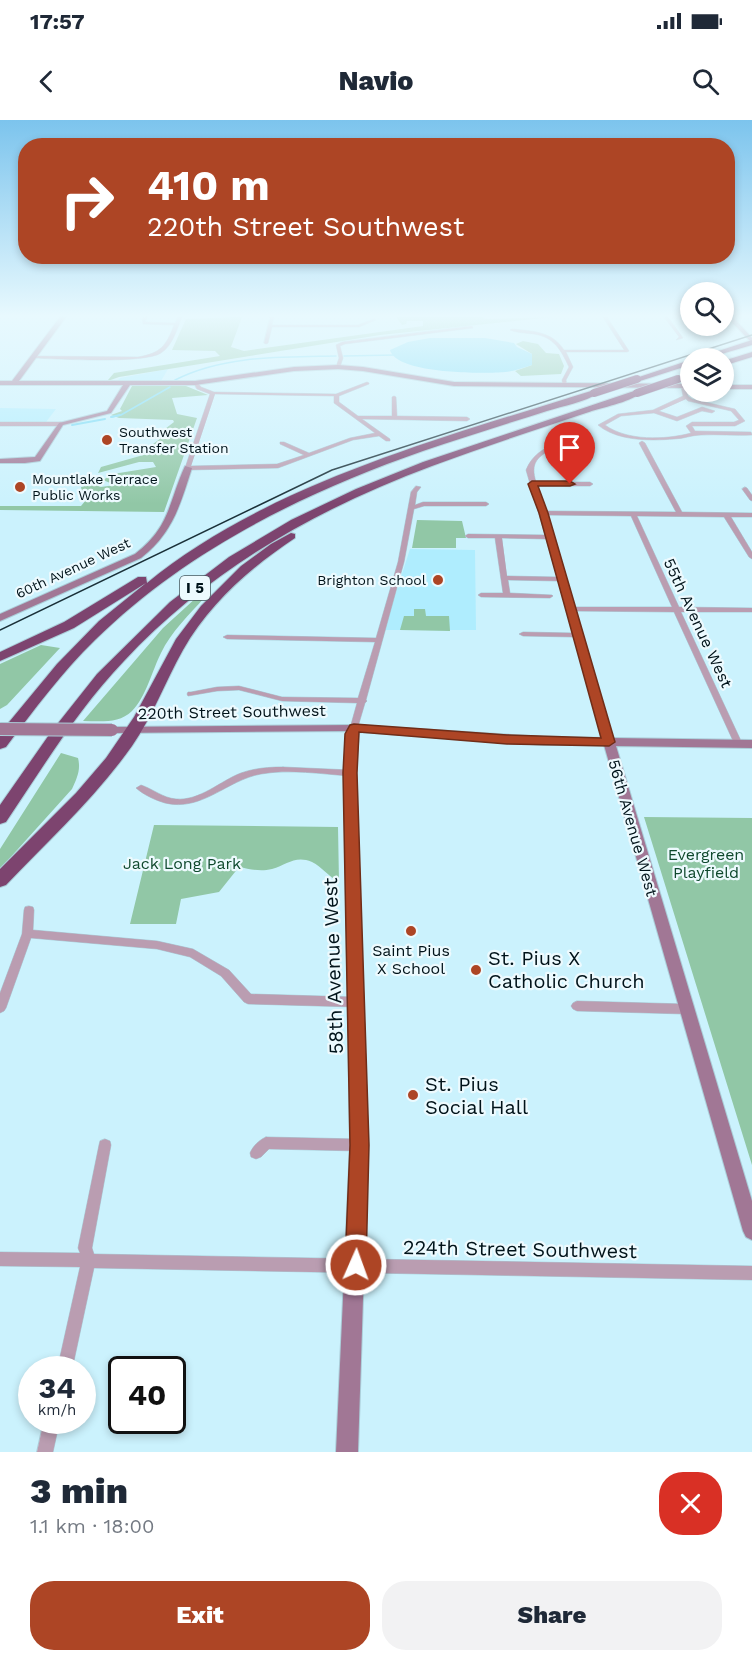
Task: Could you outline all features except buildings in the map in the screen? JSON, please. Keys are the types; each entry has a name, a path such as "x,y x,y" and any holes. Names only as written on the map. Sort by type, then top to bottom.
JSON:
{"highway":[{"name":"I 5","path":"0,744 47,683 102,625 147,587 216,540 295,496 352,472 639,379"},
{"name":"I 5","path":"0,818 92,688 141,635 184,596 236,557 320,508 371,485 637,393 680,385"},
{"path":"0,880 94,784 134,730 183,639 201,613 245,569 274,547 345,504 464,451"},
{"path":"0,657 69,625 193,548 216,540"}],"main road":[{"path":"14,383 17,379"},
{"path":"0,382 127,384 195,383 222,379"},
{"path":"425,379 454,384 565,386 680,384"},
{"path":"0,461 37,459 61,424 110,412 127,384"},
{"path":"734,387 752,387"},
{"name":"60th Avenue West","path":"0,618 138,555 150,547 167,527 188,468"},
{"name":"220th Street Southwest","path":"0,729 354,728 507,740 752,744"},
{"name":"58th Avenue West","path":"347,1452 359,1145 350,773 354,728"},
{"name":"56th Avenue West","path":"609,742 685,1009 752,1231"}],"street":[{"path":"565,379 565,386"},
{"path":"195,383 199,388 213,393 337,395 367,383"},
{"name":"60th Avenue West","path":"188,468 213,393"},
{"path":"337,395 336,402 388,440"},
{"path":"397,398 398,418"},
{"path":"680,400 654,411 620,415 601,425 606,430 638,438 685,438 695,434 751,435"},
{"path":"699,402 733,410 741,418"},
{"path":"654,411 661,418 677,419 702,409 741,418"},
{"path":"356,417 443,416 467,419"},
{"path":"695,434 688,426 692,424 735,424 741,423 741,418"},
{"path":"0,424 61,424"},
{"path":"188,468 272,467 352,439 379,434"},
{"path":"564,442 542,452 532,461 529,470 532,484 590,484"},
{"path":"282,443 309,455"},
{"path":"642,443 680,514"},
{"path":"555,446 575,454 576,458"},
{"name":"56th Avenue West","path":"532,484 544,513 576,635 609,742"},
{"name":"58th Avenue West","path":"354,728 400,562 414,492 418,488"},
{"path":"745,489 752,499"},
{"path":"412,508 423,504 486,504"},
{"path":"544,513 752,515"},
{"name":"55th Avenue West","path":"633,514 738,743"},
{"path":"726,514 752,557"},
{"path":"468,536 550,537"},
{"path":"498,536 507,595"},
{"path":"504,578 562,579"},
{"path":"480,595 550,596"},
{"path":"570,609 752,610"},
{"path":"523,634 576,635"},
{"path":"227,638 378,640"},
{"path":"191,694 239,688 282,699 363,701"},
{"path":"141,788 151,795 172,802 192,802 240,777 261,771 350,773"},
{"path":"0,1008 27,934 29,910"},
{"path":"27,934 157,945 193,953 225,973 248,999 355,1002"},
{"path":"577,1006 685,1009"},
{"path":"256,1153 266,1143 359,1145"},
{"path":"67,1356 89,1260 85,1248 105,1145"},
{"name":"224th Street Southwest","path":"0,1259 752,1273"},
{"path":"45,1452 49,1434"}],"shaded area":[{"path":"119,379 162,379 161,381 117,381"},
{"path":"0,408 56,409 46,422 0,422"},
{"name":"Brighton School","path":"410,549 475,550 476,630 384,630"}],"green space":[{"path":"113,379 105,382 45,382 101,381"},
{"path":"132,386 186,386 208,395 172,398 177,414 197,418 164,512 0,510 0,506 81,506 86,500 83,498 81,487 94,484 101,487 115,485 103,480 113,474 156,467 153,462 139,462 98,473 101,467 147,454 153,444 161,438 161,432 174,422 173,420 119,418 111,415 122,411 120,409"},
{"path":"417,520 462,521 466,538 456,538 456,548 412,548"},
{"path":"197,597 204,598 165,645 145,691 132,711 115,720 83,721 163,628"},
{"path":"414,609 425,609 426,616 449,616 450,631 400,630 404,616 414,616"},
{"path":"41,645 60,648 7,705 0,709 0,664"},
{"path":"61,753 78,758 79,770 72,789 0,869 0,849"},
{"name":"Evergreen Playfield","path":"644,817 752,818 752,1165"},
{"name":"Jack Long Park","path":"154,825 338,827 339,882 316,864 306,860 291,861 268,870 239,867 219,892 181,899 176,924 130,924"}],"waterway":[{"path":"112,417 121,415 170,387"},
{"path":"111,417 120,415"},
{"path":"72,425 105,419"}],"tram line":[{"path":"0,630 332,470 615,379"}],"place":[{"name":"Southwest Transfer Station","path":"107,440"},
{"name":"Mountlake Terrace Public Works","path":"20,487"},
{"name":"Brighton School","path":"438,580"},
{"name":"Saint Pius X School","path":"411,931"},
{"name":"St. Pius X Catholic Church","path":"476,970"},
{"name":"St. Pius Social Hall","path":"413,1095"}],"route":[{"path":"356,1265 359,1145 350,773 352,734 354,728 364,728 507,740 609,742 576,635 544,513 532,484 570,484"}]}
